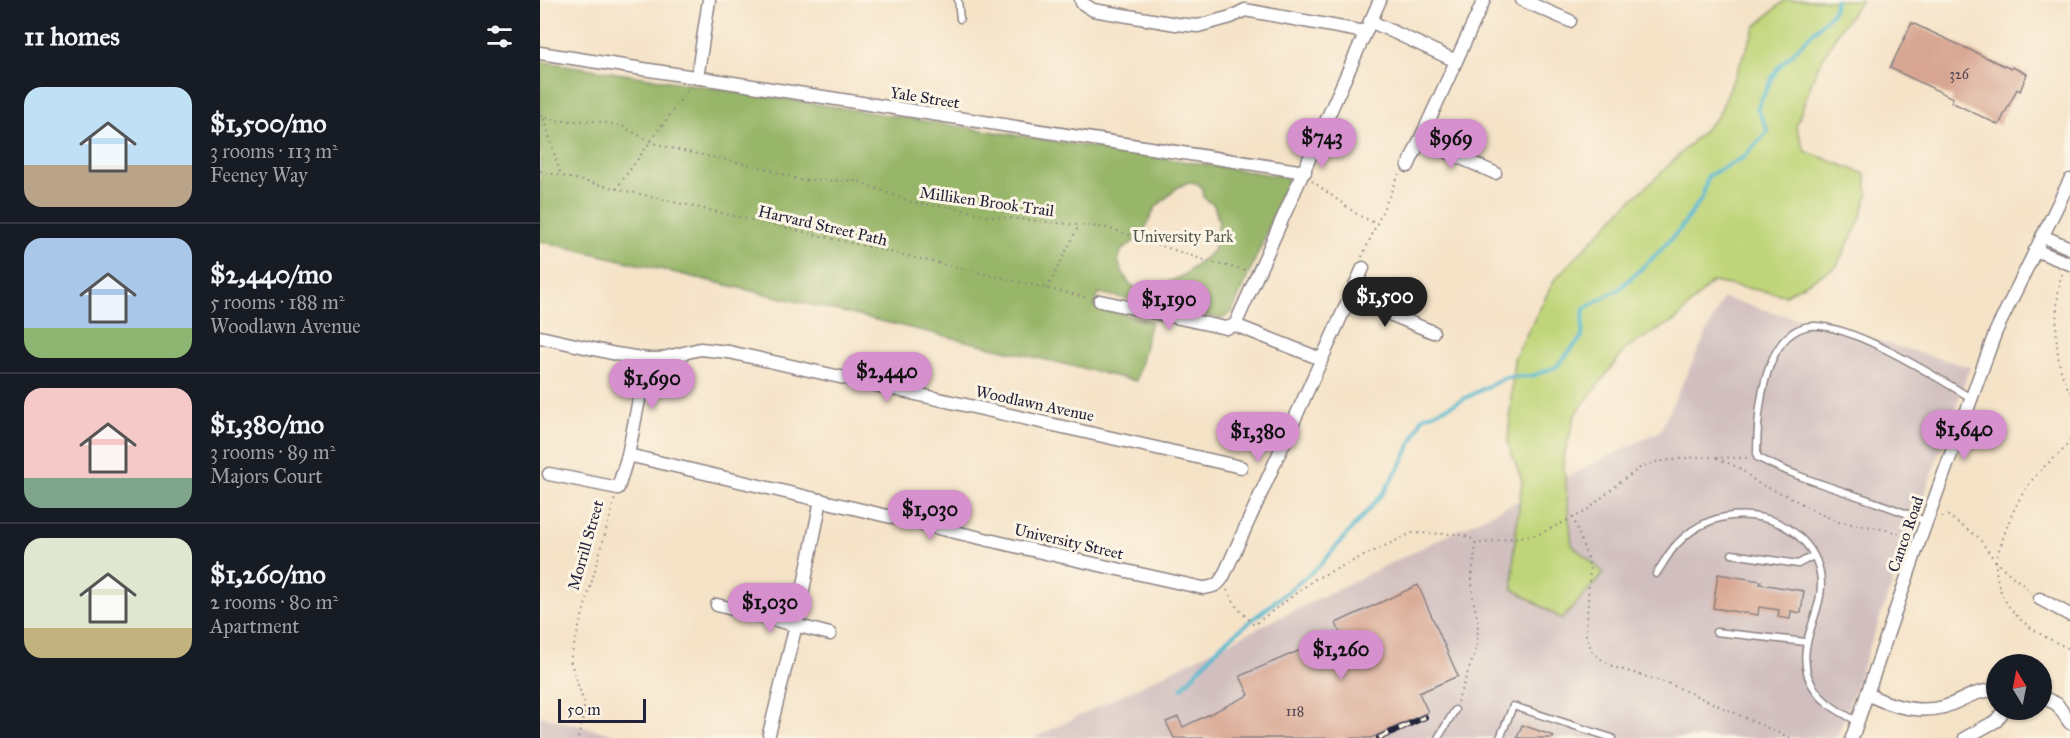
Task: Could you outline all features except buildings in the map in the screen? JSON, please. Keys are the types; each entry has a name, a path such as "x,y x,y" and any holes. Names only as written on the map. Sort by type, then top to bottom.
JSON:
{"street":[{"path":"697,78 709,0"},
{"path":"1081,0 1093,10 1198,26 1231,17 1244,5 1368,26 1456,61"},
{"path":"1100,301 1226,328 1235,324 1380,0"},
{"path":"1408,166 1484,0"},
{"path":"1522,0 1570,21"},
{"name":"Yale Street","path":"540,53 1303,174"},
{"path":"1420,140 1495,173"},
{"name":"Canco Road","path":"1852,738 1920,539 1996,331 2070,180"},
{"path":"2042,236 2070,248"},
{"path":"2035,250 2068,264"},
{"path":"1221,579 1363,268"},
{"path":"1349,297 1433,332"},
{"path":"1235,324 1321,358"},
{"name":"Woodlawn Avenue","path":"540,337 647,359 659,359 700,349 729,352 1241,466"},
{"name":"Morrill Street","path":"618,488 628,455 647,359"},
{"name":"University Street","path":"628,455 1203,588 1217,585 1221,579"},
{"path":"549,474 618,488"},
{"path":"769,734 796,625 821,500"},
{"path":"2040,599 2070,615"},
{"path":"717,605 830,634"},
{"path":"1867,694 1893,705 1924,710 1944,706 1979,691 1986,691"},
{"path":"2052,702 2057,704 2070,723"},
{"path":"1965,738 1997,720"}],"lane":[{"path":"958,0 960,19"},
{"path":"1927,522 1884,504 1778,469 1757,457 1757,434 1765,381 1774,357 1787,337 1805,327 1824,326 1886,349 1971,398"},
{"path":"1656,574 1676,545 1692,530 1710,520 1730,516 1751,516 1771,519 1791,528 1808,545 1819,570 1820,597 1806,642 1805,665 1809,679 1834,710 1858,721"},
{"path":"1732,554 1798,564 1813,556"},
{"path":"1716,632 1806,642"},
{"path":"1500,738 1513,706 1612,738"},
{"path":"1438,738 1455,710"}],"path":[{"path":"616,189 697,78"},
{"path":"542,117 561,176"},
{"name":"Milliken Brook Trail","path":"542,117 560,121 597,121 622,126 652,142 674,149 765,168 799,180 858,181 913,203 951,207 988,216 1108,228 1213,263 1258,273"},
{"path":"1363,268 1361,258 1401,169 1408,166"},
{"name":"Harvard Street Path","path":"540,171 1100,301"},
{"path":"1303,174 1358,215 1377,224"},
{"path":"1047,289 1079,225"},
{"path":"2068,264 2060,280 2057,313 2059,358 2062,375 2070,392"},
{"path":"2070,440 2064,451 2039,471 2013,509 1996,562 1998,584 2006,604 2020,620 2037,633 2070,649"},
{"path":"1476,544 1539,534 1585,512 1620,482 1655,462 1696,457 1760,459"},
{"path":"1714,457 1741,470 1759,484 1839,522 1878,528 1920,539"},
{"name":"Morrill Street","path":"578,738 584,716 584,704 570,660 618,488"},
{"path":"1927,522 1947,515 1978,537 1996,562 2040,599"},
{"path":"1573,517 1590,566 1586,635 1592,651 1614,667 1670,684 1790,738"},
{"path":"1221,579 1237,607 1248,616 1254,625 1315,579 1412,533 1458,534 1470,537 1476,544 1472,577 1473,598 1478,621 1477,647 1455,710"}],"shaded area":[{"path":"1723,298 1970,367 1837,738 1034,738 1660,431"},
{"path":"540,716 629,738 540,738"}],"green space":[{"path":"1785,0 1862,0 1840,29 1816,70 1796,126 1805,151 1865,174 1868,193 1860,220 1836,267 1785,295 1712,282 1676,320 1627,347 1575,415 1563,459 1572,545 1604,573 1562,619 1513,589 1514,549 1522,481 1508,444 1514,359 1555,279 1624,207 1718,116 1756,26"},
{"name":"University Park","path":"540,61 1284,177 1287,178 1288,184 1232,312 1222,319 1099,293 1094,307 1151,321 1136,381 540,241","holes":["1189,182 1197,183 1202,188 1203,197 1214,205 1219,222 1213,251 1184,275 1169,282 1151,284 1142,291 1137,289 1127,280 1118,262 1121,251 1142,235 1155,208 1178,187"]}],"waterway":[{"path":"1181,689 1222,644 1318,567 1384,492 1403,461 1423,417 1450,406 1506,377 1532,376 1556,367 1582,337 1584,308 1618,290 1657,254 1680,229 1702,198 1708,176 1744,157 1768,131 1757,108 1777,69 1832,13 1836,0"}],"railway":[{"path":"1379,738 1425,717"}]}
